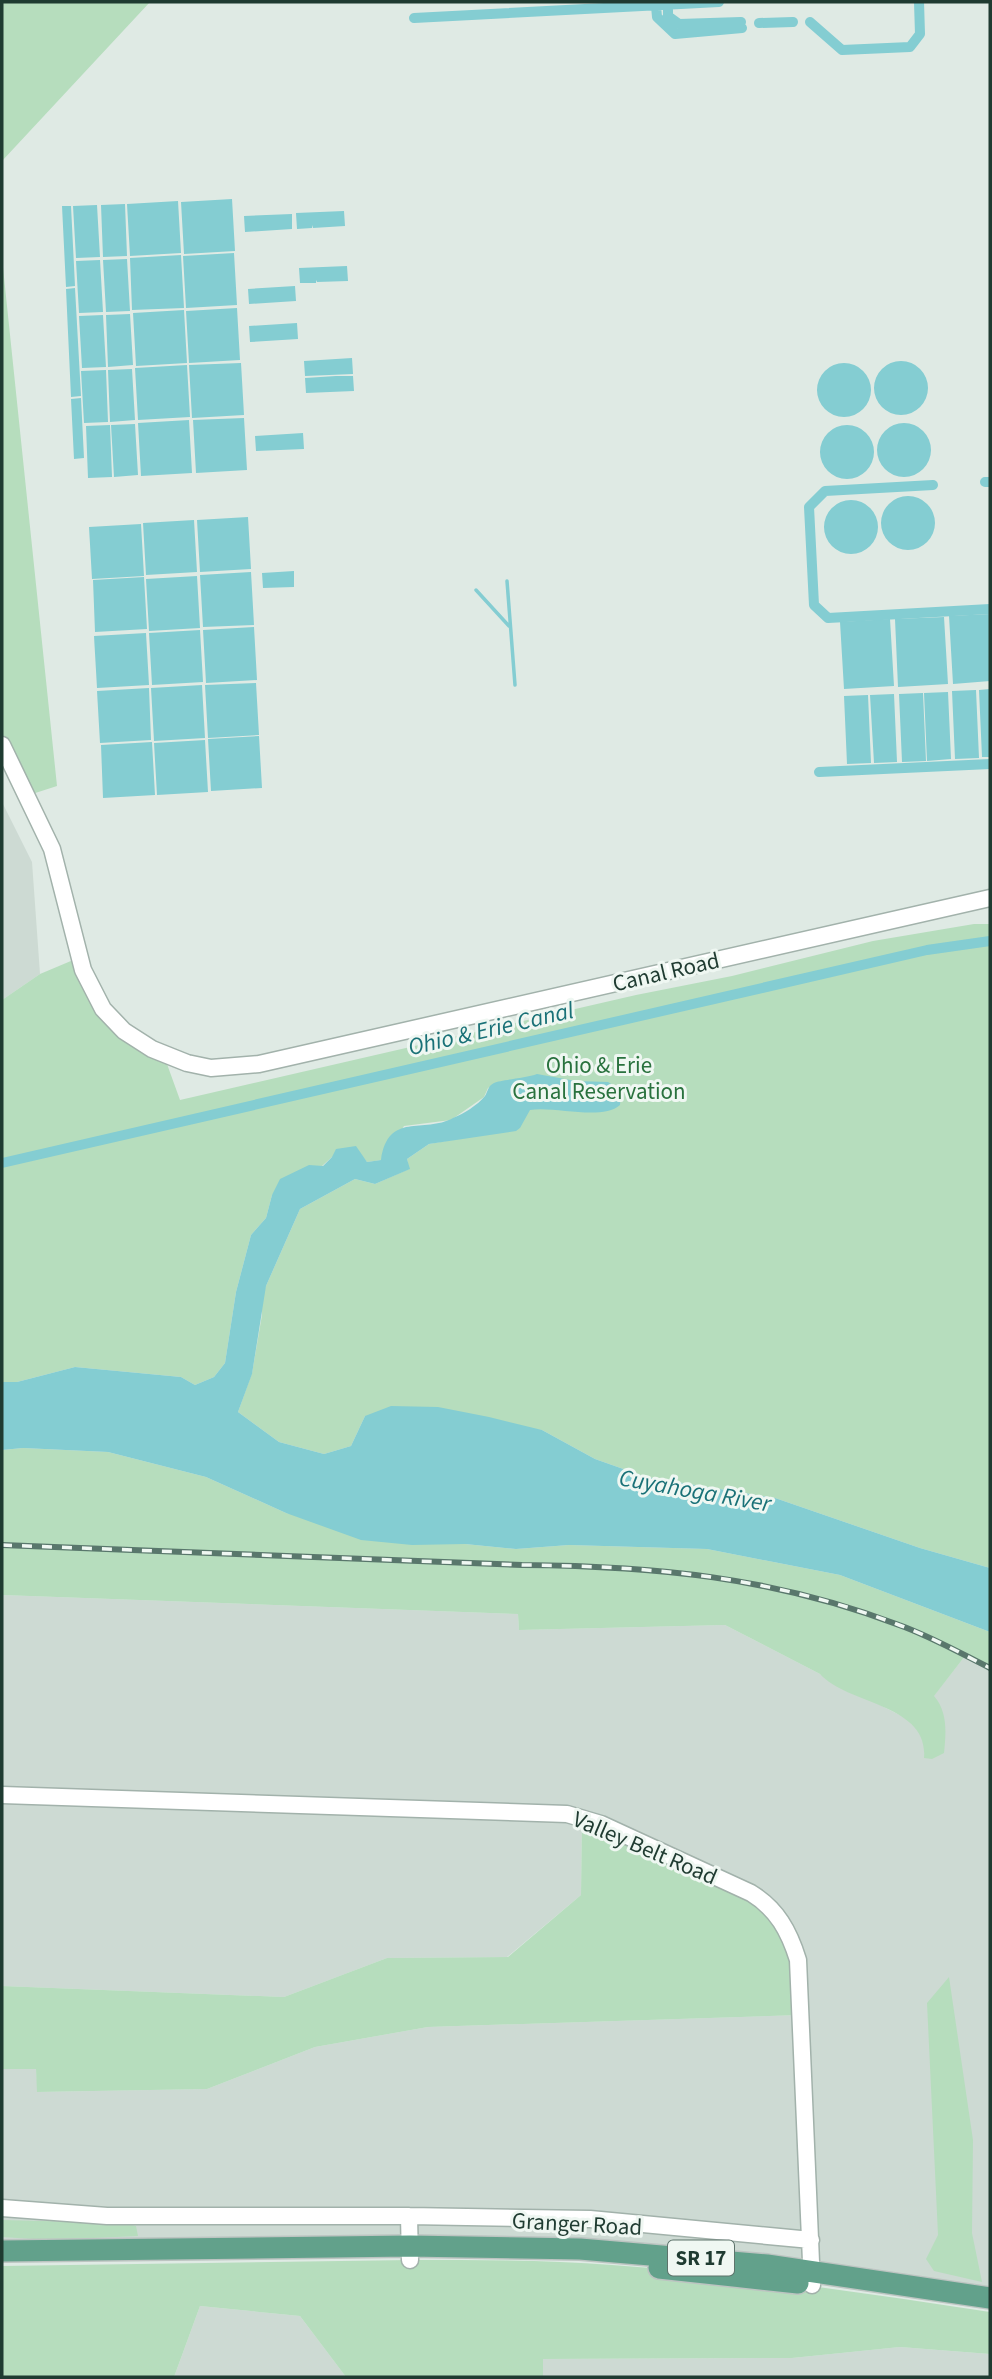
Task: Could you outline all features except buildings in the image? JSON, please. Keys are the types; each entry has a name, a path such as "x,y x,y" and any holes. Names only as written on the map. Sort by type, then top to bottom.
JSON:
{"main road":[{"name":"Granger Road","path":"2,2262 410,2253 539,2247 742,2262 990,2312"},
{"name":"Granger Road","path":"812,2278 990,2298"}],"street":[{"name":"Canal Road","path":"2,746 52,849 83,970 103,1009 124,1031 152,1049 187,1063 211,1068 259,1064 990,898"},
{"name":"Valley Belt Road","path":"2,1795 568,1814 601,1824 751,1893 766,1903 790,1934 798,1960 812,2278"},
{"name":"Granger Road","path":"2,2208 118,2217 409,2216 590,2219 810,2240"},
{"path":"409,2216 410,2253"}],"shaded area":[{"path":"2,802 32,862 40,974 2,1000"},
{"path":"2,1595 518,1614 519,1630 725,1625 913,1722 965,1656 990,1668 990,2298 691,2257 2,2251 2,2069 36,2069 38,2092 207,2089 315,2047 428,2027 800,2015 582,1819 581,1895 507,1957 387,1958 284,1997 2,1986"},
{"path":"200,2306 300,2316 346,2377 174,2377"},
{"path":"900,2347 990,2354 990,2377 543,2377 543,2359 792,2358"}],"green space":[{"path":"2,2 150,2 2,161"},
{"path":"2,258 57,786 26,796 2,745"},
{"name":"Ohio & Erie Canal Reservation","path":"974,924 990,924 990,1568 920,1548 775,1498 646,1477 595,1459 542,1430 365,1416 351,1446 324,1454 279,1442 238,1412 252,1373 262,1315 262,1295 300,1209 355,1179 375,1184 409,1169 407,1159 429,1144 520,1128 519,1080 499,1082 488,1088 484,1097 451,1120 404,1126 382,1160 367,1162 360,1154 332,1157 322,1166 272,1195 266,1218 251,1235 236,1292 225,1363 214,1377 195,1385 181,1377 75,1367 17,1382 2,1382 2,1000 40,974 78,958 103,1009 163,1053 180,1100 636,995 732,976 873,941"},
{"path":"23,1448 108,1452 206,1477 286,1513 465,1544 516,1549 569,1545 707,1549 840,1575 990,1632 990,1668 965,1656 934,1696 944,1716 945,1738 944,1753 932,1759 924,1758 922,1740 914,1726 901,1716 849,1693 820,1674 725,1625 519,1630 518,1614 2,1595 2,1450"},
{"path":"582,1818 751,1893 790,1934 800,2015 428,2027 315,2047 207,2089 37,2092 36,2069 2,2069 2,1986 284,1997 387,1958 508,1957 581,1895"},
{"path":"949,1977 973,2140 972,2233 982,2282 934,2271 926,2259 938,2235 927,2003"},
{"path":"2,2220 124,2223 136,2226 138,2236 49,2240 2,2237"},
{"path":"410,2260 562,2262 707,2273 990,2312 990,2354 900,2347 792,2358 543,2359 543,2377 346,2377 300,2316 200,2306 174,2377 2,2377 2,2266"}],"water":[{"path":"232,199 235,251 184,254 181,202"},
{"path":"178,201 181,253 130,256 127,204"},
{"path":"125,204 127,256 103,257 101,205"},
{"path":"97,205 100,257 76,258 73,206"},
{"path":"62,206 71,206 75,286 66,287"},
{"path":"344,211 345,226 313,228 313,225 312,228 297,229 296,213"},
{"path":"292,214 292,229 245,232 244,216"},
{"path":"234,253 237,305 186,308 183,256"},
{"path":"181,255 184,308 132,310 130,258"},
{"path":"127,259 130,311 106,312 103,260"},
{"path":"100,260 103,312 79,313 76,261"},
{"path":"347,266 348,281 316,280 316,283 300,283 299,268"},
{"path":"295,286 296,301 249,304 248,289"},
{"path":"75,288 81,396 71,397 66,289"},
{"path":"237,308 240,360 189,363 186,311"},
{"path":"184,310 187,363 136,366 133,313"},
{"path":"130,314 133,365 108,367 106,315"},
{"path":"103,315 106,367 82,368 79,316"},
{"path":"297,323 298,339 250,342 249,326"},
{"path":"352,358 353,374 305,376 304,361"},
{"path":"906,361 916,365 924,373 928,388 924,403 916,411 896,415 886,411 878,403 874,383 878,373 886,365"},
{"path":"241,363 244,415 192,418 189,365"},
{"path":"849,363 859,367 867,375 871,390 867,405 859,413 839,417 829,413 821,405 817,385 821,375 829,367"},
{"path":"187,365 190,417 138,420 135,368"},
{"path":"132,369 135,420 110,422 108,370"},
{"path":"106,370 108,422 84,423 81,371"},
{"path":"353,376 354,391 306,393 305,378"},
{"path":"81,398 84,458 74,459 71,399"},
{"path":"244,418 247,470 196,473 193,420"},
{"path":"189,420 192,473 141,476 138,423"},
{"path":"909,423 919,427 927,435 931,450 927,465 919,473 899,477 889,473 881,465 877,445 881,435 889,427"},
{"path":"135,424 138,475 114,477 111,425"},
{"path":"110,425 112,477 88,478 86,426"},
{"path":"852,425 862,429 870,437 874,452 870,467 862,475 842,479 832,475 824,467 820,447 824,437 832,429"},
{"path":"303,433 304,449 256,451 255,436"},
{"path":"913,496 923,500 931,508 935,523 931,538 923,546 903,550 893,546 885,538 881,518 885,508 893,500"},
{"path":"856,500 866,504 874,512 878,527 874,542 866,550 846,554 836,550 828,542 824,522 828,512 836,504"},
{"path":"248,517 251,569 200,572 197,520"},
{"path":"194,520 197,572 146,575 143,523"},
{"path":"141,524 144,576 92,579 89,527"},
{"path":"294,571 294,587 263,588 262,573"},
{"path":"251,572 254,625 203,627 200,575"},
{"path":"197,576 200,628 149,631 146,579"},
{"path":"144,577 147,629 95,632 93,580"},
{"path":"990,614 990,681 953,684 949,616"},
{"path":"944,617 948,684 898,687 895,619"},
{"path":"890,619 894,686 844,689 840,622"},
{"path":"254,627 257,680 206,683 203,630"},
{"path":"200,630 203,682 152,685 149,633"},
{"path":"146,633 149,685 97,688 94,636"},
{"path":"256,683 259,735 208,738 205,685"},
{"path":"202,685 205,738 154,741 151,688"},
{"path":"149,688 151,740 100,743 97,691"},
{"path":"990,689 990,757 982,757 979,690"},
{"path":"976,690 979,758 955,759 952,691"},
{"path":"948,692 951,759 927,761 924,693"},
{"path":"923,693 926,761 902,762 899,694"},
{"path":"894,694 897,762 874,763 870,695"},
{"path":"868,695 871,763 847,764 844,696"},
{"path":"259,736 262,788 211,791 208,739"},
{"path":"205,740 208,792 157,795 154,743"},
{"path":"152,742 155,795 103,798 101,745"},
{"name":"Cuyahoga River","path":"537,1074 576,1081 608,1082 621,1090 620,1105 612,1110 590,1113 530,1110 516,1131 429,1144 407,1159 410,1169 375,1184 355,1179 300,1209 266,1286 252,1374 238,1412 279,1442 324,1454 351,1446 365,1416 391,1406 438,1407 542,1430 595,1459 646,1477 775,1498 920,1548 990,1568 990,1632 840,1575 707,1549 569,1545 516,1549 361,1540 286,1513 206,1477 108,1452 23,1448 2,1450 2,1382 17,1382 75,1367 181,1377 195,1385 214,1377 225,1363 236,1292 251,1235 266,1218 272,1195 280,1179 309,1165 323,1166 336,1149 356,1146 367,1162 381,1160 385,1145 399,1129 453,1118 478,1103 494,1083"}],"waterway":[{"path":"414,18 719,2"},
{"path":"810,22 842,50 910,47 920,34 919,2"},
{"path":"668,5 668,16 679,24 741,22"},
{"path":"656,6 657,17 675,34 742,28"},
{"path":"759,23 793,22"},
{"path":"985,482 990,482"},
{"path":"933,485 825,491 809,507 814,605 828,618 990,609"},
{"path":"507,581 515,685"},
{"path":"476,590 509,626"},
{"path":"819,772 990,764"},
{"name":"Ohio & Erie Canal","path":"2,1163 927,950 990,941"}],"railway":[{"path":"2,1545 619,1568 713,1577 759,1585 852,1609 922,1634 990,1668"}]}
